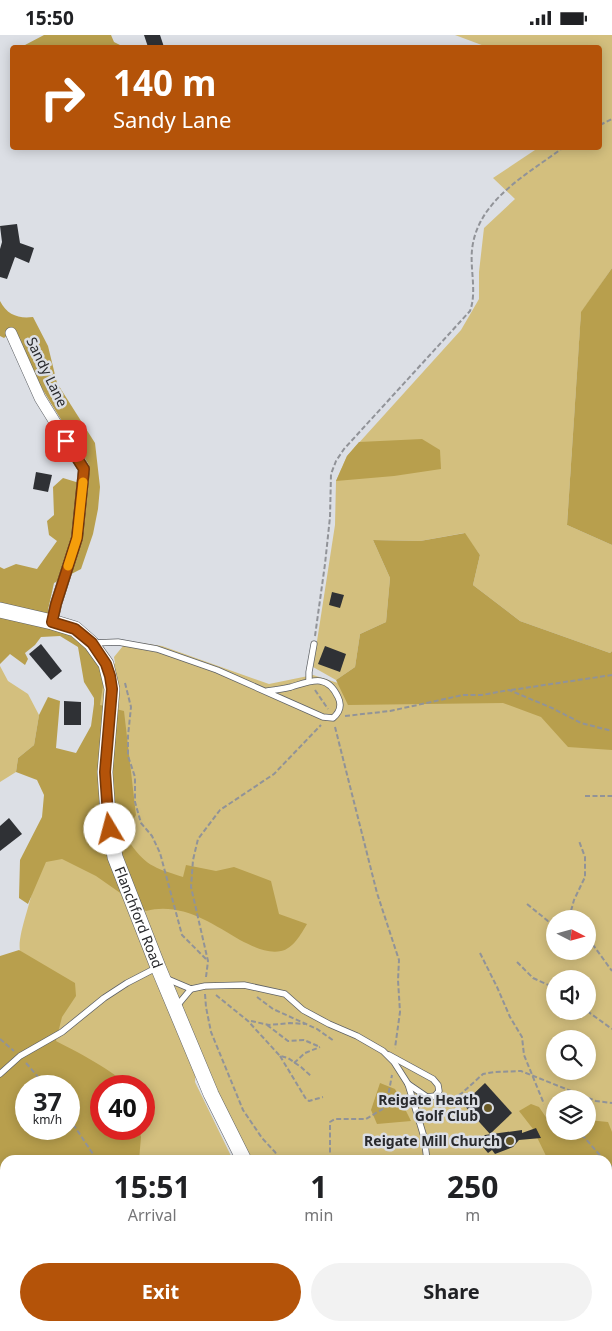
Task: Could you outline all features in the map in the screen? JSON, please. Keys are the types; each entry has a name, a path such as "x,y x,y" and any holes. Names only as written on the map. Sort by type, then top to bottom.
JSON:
{"street":[{"name":"Sandy Lane","path":"11,333 40,398 84,469 77,538 52,622"},
{"name":"Flanchford Road","path":"0,609 75,629 92,643 106,664 111,683 105,772 108,815 116,857 212,1095 242,1155"}],"lane":[{"path":"92,643 118,642 158,649 217,670 317,715 330,718 337,714 340,704 334,688 325,682 309,680 289,688 267,691"},
{"path":"309,680 314,644"},
{"path":"0,1074 20,1056 62,1032 104,998 127,983 161,972 191,989"},
{"path":"176,1007 191,989 206,986 244,985 285,994 302,1010 329,1025 357,1036 394,1059 436,1081 439,1088 438,1094 427,1097 408,1084"},
{"path":"394,1059 408,1084 424,1137 427,1155"}],"path":[{"path":"314,644 330,517 330,474 336,461 344,449 470,311 473,303 472,250 477,228 488,208 526,173 560,150"},
{"path":"277,1155 262,1138 243,1110 211,1032 206,1007 208,961 191,887 193,860 198,839 220,810 274,773 330,718 390,711 463,695 482,695 612,675"},
{"path":"124,680 131,707 128,756 135,777 136,802 141,823 152,836 160,853 182,935 208,961"},
{"path":"309,680 330,718 377,893 399,960 400,1012 386,1107 366,1119 335,1119 330,1122 330,1155"},
{"path":"509,690 552,708 581,723 612,731"},
{"path":"585,796 612,796"},
{"path":"572,910 577,892 585,877 585,857 580,841"},
{"path":"527,904 546,919"},
{"path":"596,949 612,971"},
{"path":"480,953 510,1017 522,1037 524,1055 544,1104"},
{"path":"518,963 533,978 546,984"},
{"path":"244,985 260,1001 334,1041"},
{"path":"206,986 248,1021 280,1055 306,1099 309,1101 323,1097"},
{"path":"596,1017 612,1029"},
{"path":"248,1021 267,1025 290,1023 306,1025"},
{"path":"267,1025 288,1041 304,1040 320,1047 305,1053 294,1063"},
{"path":"0,1039 20,1056 36,1075"},
{"path":"280,1055 311,1076"},
{"path":"427,1097 453,1099 482,1074 521,1071 533,1074 596,1101 612,1103"},
{"path":"80,1134 95,1155"},
{"path":"587,1140 600,1155"}],"shaded area":[{"path":"44,35 111,35 114,42 120,45 25,45"},
{"path":"455,35 612,35 612,268 581,313 567,525 612,545 612,651 610,653 520,621 473,585 480,555 464,533 420,541 373,540 390,578 386,622 360,634 355,667 336,680 313,667 335,525 336,481 347,456 461,330 479,299 479,272 484,228 515,199 493,178 535,150 602,150 602,45 482,45"},
{"path":"612,268 612,545 567,525 581,312"},
{"path":"0,301 6,310 18,317 33,317 48,346 57,383 95,443 100,487 93,534 81,569 54,583 48,610 48,627 84,641 92,648 104,679 100,705 124,711 136,815 130,825 127,839 139,855 150,864 183,877 186,865 216,871 234,867 271,881 279,914 307,924 296,941 285,950 276,952 260,949 207,921 183,912 171,909 146,911 96,876 62,859 46,862 28,904 19,898 20,860 42,817 44,795 37,780 16,772 18,758 34,745 39,715 48,697 60,701 56,748 76,753 91,726 94,698 84,682 78,647 60,636 41,637 25,653 28,659 25,665 10,654 0,664 0,567 4,569 16,564 37,569 57,541 49,535 47,521 54,515 53,487 63,478 86,485 89,465 41,387 15,329 4,338 0,336"},
{"path":"422,439 440,450 441,469 394,476 336,481 347,456 359,442"},
{"path":"465,533 480,555 473,585 520,621 610,653 612,651 612,750 568,747 541,717 503,703 348,705 336,680 355,667 360,634 386,622 390,578 373,540 420,541"},
{"path":"127,641 162,646 269,684 313,675 338,683 612,663 612,1155 250,1155 226,1112 197,1048 195,1082 231,1155 0,1155 0,959 20,951 21,936 34,882 88,779 99,664 113,665 115,663 114,657"},
{"path":"0,666 8,681 28,694 39,715 34,745 18,758 16,772 0,782"},
{"path":"19,950 75,983 76,996 62,1017 56,1041 83,1055 114,1075 90,1075 90,1140 141,1140 139,1155 0,1155 0,956"},
{"path":"380,1083 395,1089 411,1121 377,1124 371,1110"},
{"path":"531,1104 539,1107 546,1117 546,1140 596,1140 596,1121 608,1122 612,1132 612,1155 546,1155 533,1129 519,1111"}],"building":[{"path":"144,35 160,35 163,45 147,45"},
{"path":"17,224 20,243 34,248 29,263 15,257 7,279 0,277 0,249 2,242 0,226"},
{"path":"36,472 52,475 48,492 33,489"},
{"path":"332,592 344,595 340,608 329,605"},
{"path":"41,644 62,671 51,680 29,654"},
{"path":"325,646 346,654 340,672 318,664"},
{"path":"64,701 81,702 81,725 64,725"},
{"path":"9,818 22,834 0,851 0,826"},
{"name":"Reigate Heath Golf Club","path":"485,1083 512,1113 490,1134 463,1104"},
{"path":"536,1128 541,1138 519,1140 513,1147 495,1154 492,1150 488,1153 478,1141 485,1135 522,1130 522,1133"}],"slow traffic":[{"path":"68,566 77,538 83,482"}],"place":[{"name":"Reigate Heath Golf Club","path":"488,1108"},
{"name":"Reigate Mill Church","path":"510,1141"}],"route":[{"path":"66,441 84,469 77,538 52,622 75,629 92,643 106,664 110,676 112,689 105,772 110,829"}]}
